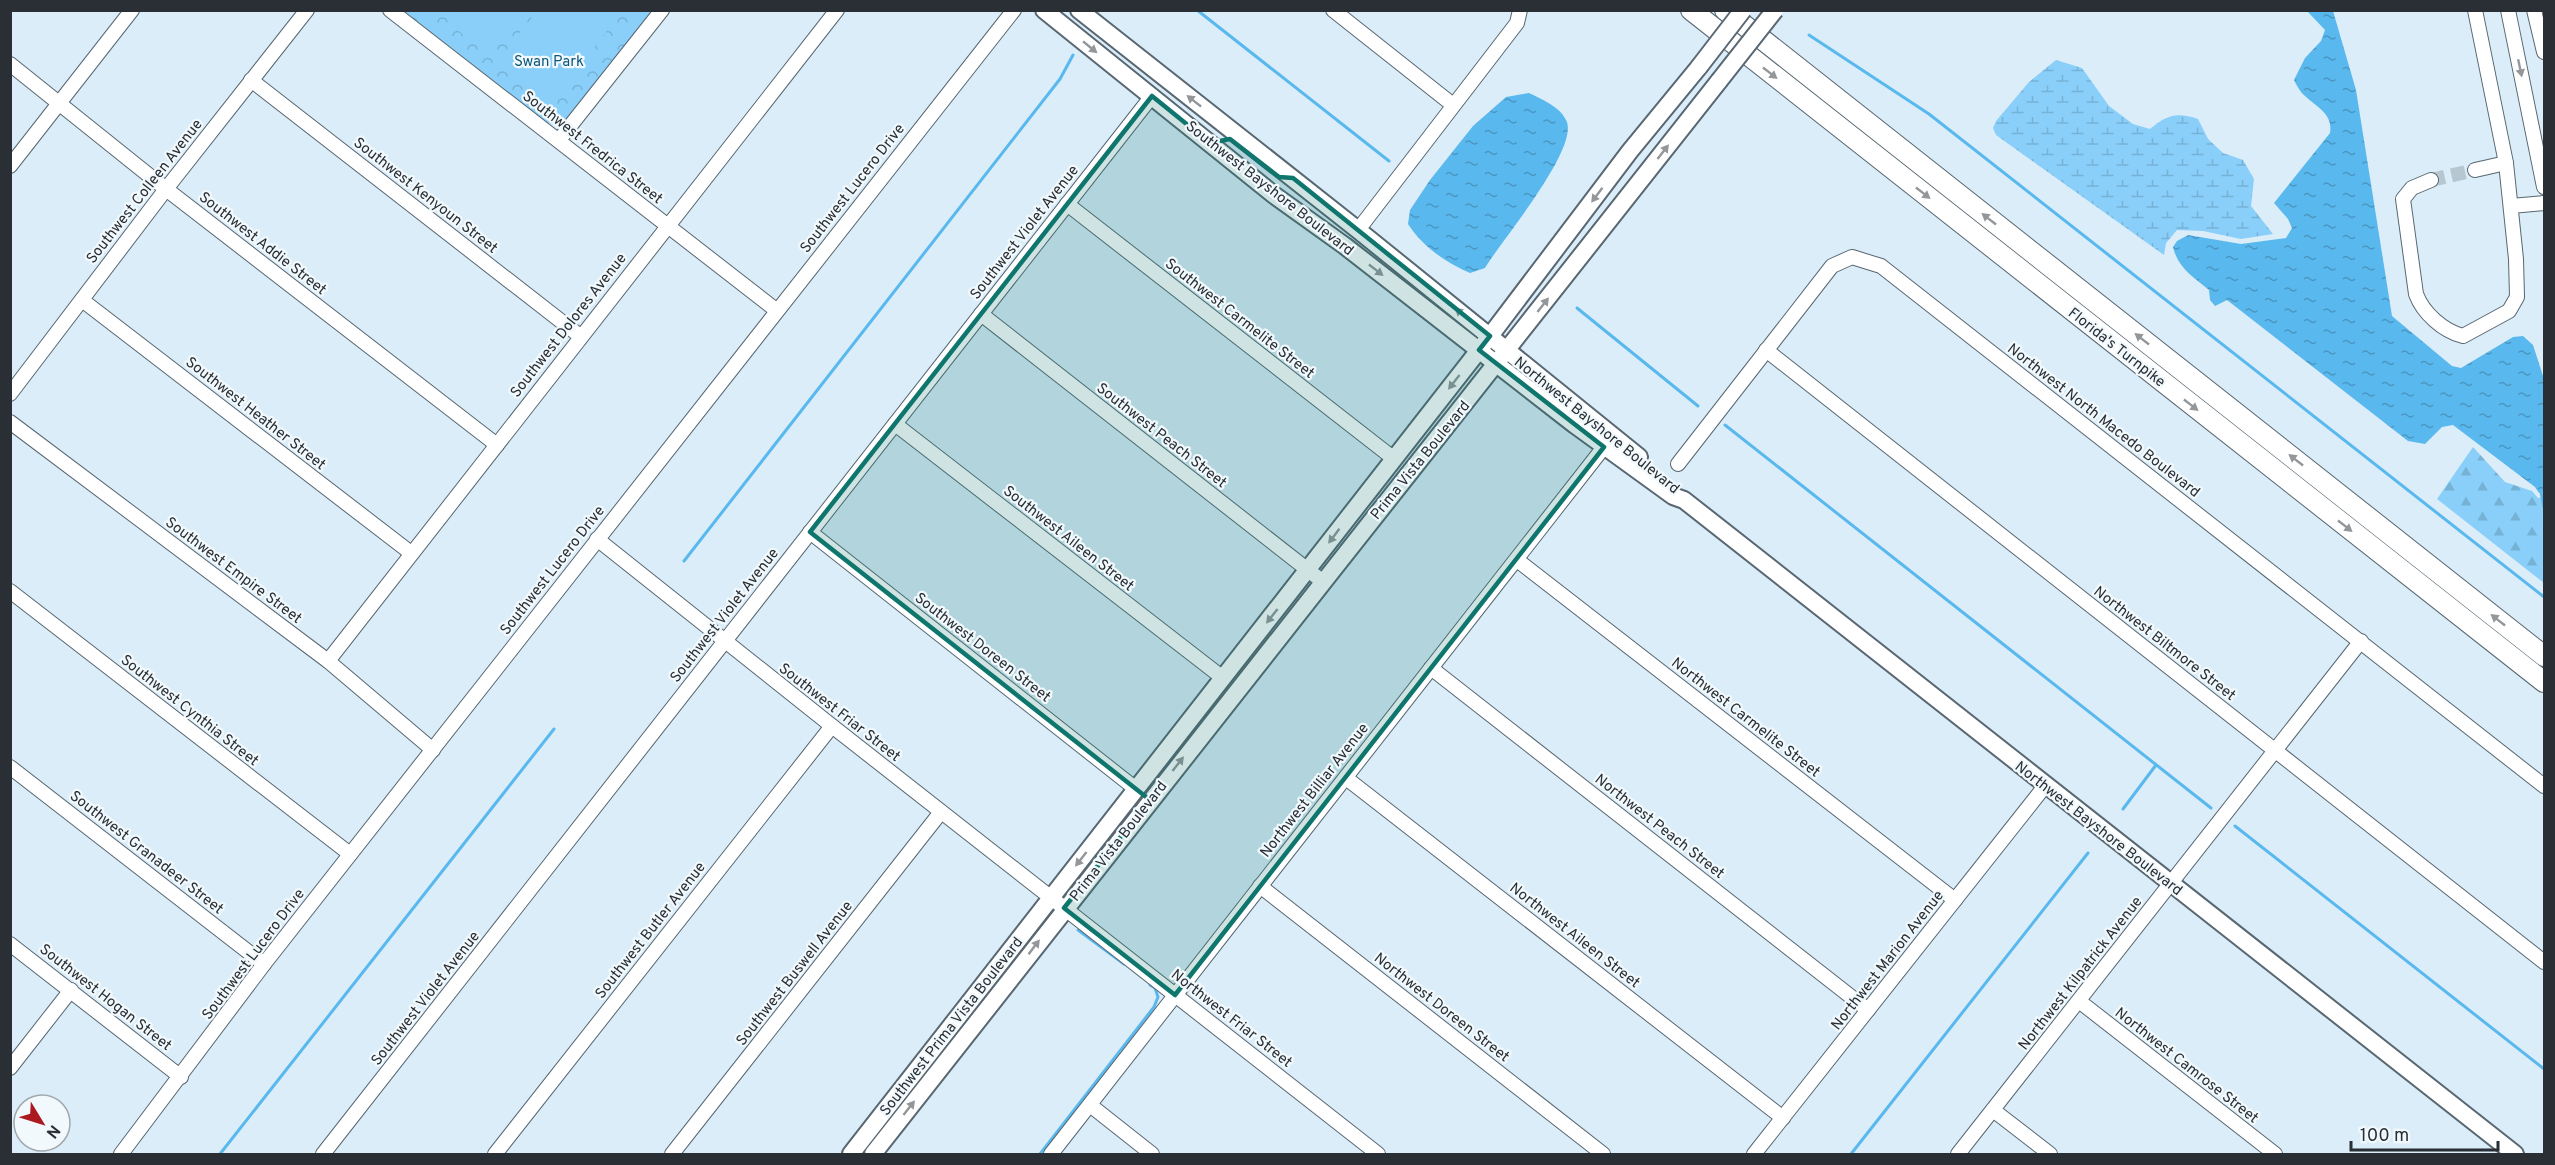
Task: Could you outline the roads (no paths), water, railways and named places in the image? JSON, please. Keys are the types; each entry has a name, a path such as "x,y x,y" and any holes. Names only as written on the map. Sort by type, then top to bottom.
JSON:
{"highway":[{"name":"Florida's Turnpike","path":"1691,10 2544,682"},
{"name":"Florida's Turnpike","path":"1725,10 2544,656"}],"main road":[{"name":"Southwest Bayshore Boulevard","path":"1044,10 1210,143 1496,365"},
{"name":"Southwest Bayshore Boulevard","path":"1079,10 1293,178 1507,351"},
{"name":"Prima Vista Boulevard","path":"1057,903 1136,789 1490,336 1630,151 1743,10"},
{"name":"Prima Vista Boulevard","path":"1057,903 1496,365 1775,10"},
{"path":"1132,81 1151,87 1194,120 1208,123 1217,119"},
{"path":"1210,143 1222,137 1230,140 1279,177 1293,178"},
{"name":"Northwest Bayshore Boulevard","path":"1507,351 1680,489 1684,500"},
{"name":"Northwest Bayshore Boulevard","path":"1496,365 1672,496 1684,500 2515,1155"},
{"name":"Southwest Prima Vista Boulevard","path":"851,1155 1057,903"},
{"name":"Southwest Prima Vista Boulevard","path":"873,1155 1057,903"}],"street":[{"path":"10,166 132,10"},
{"name":"Southwest Colleen Avenue","path":"10,394 165,189 307,10"},
{"name":"Southwest Fredrica Street","path":"390,10 776,310"},
{"path":"559,140 662,10"},
{"name":"Southwest Dolores Avenue","path":"328,661 837,10"},
{"name":"Southwest Lucero Drive","path":"121,1155 264,964 1014,10"},
{"path":"1333,10 1453,105"},
{"path":"1358,230 1517,23 1520,10"},
{"path":"2431,180 2412,188 2403,199 2416,294 2421,307 2452,333 2463,336 2509,311 2517,297 2506,163 2475,10"},
{"path":"2508,10 2544,187"},
{"path":"2534,10 2544,52"},
{"name":"Southwest Addie Street","path":"10,64 165,189 497,445"},
{"name":"Southwest Kenyoun Street","path":"252,80 580,336"},
{"name":"Southwest Violet Avenue","path":"323,1155 1152,96"},
{"path":"2475,170 2506,163"},
{"path":"2511,206 2544,203"},
{"name":"Southwest Carmelite Street","path":"1067,204 1393,458"},
{"name":"Northwest North Macedo Boulevard","path":"1678,464 1832,266 1852,257 1881,266 2544,786"},
{"name":"Southwest Heather Street","path":"81,300 411,553"},
{"name":"Southwest Peach Street","path":"981,314 1322,581"},
{"name":"Northwest Biltmore Street","path":"1766,350 2544,962"},
{"name":"Southwest Empire Street","path":"10,422 328,661 433,750"},
{"name":"Southwest Aileen Street","path":"895,424 1223,678"},
{"name":"Northwest Billiar Avenue","path":"1051,1155 1604,447"},
{"name":"Southwest Doreen Street","path":"810,532 1136,789"},
{"name":"Southwest Friar Street","path":"597,539 1057,903"},
{"name":"Northwest Carmelite Street","path":"1517,560 1955,900"},
{"name":"Southwest Cynthia Street","path":"10,591 350,854"},
{"name":"Northwest Kilpatrick Avenue","path":"1958,1155 2361,641"},
{"name":"Northwest Peach Street","path":"1431,668 1868,1010"},
{"name":"Southwest Butler Avenue","path":"495,1155 832,726"},
{"name":"Southwest Granadeer Street","path":"10,766 264,964"},
{"name":"Northwest Aileen Street","path":"1346,778 1783,1118"},
{"name":"Northwest Marion Avenue","path":"1754,1155 2045,786"},
{"name":"Southwest Buswell Avenue","path":"672,1155 941,812"},
{"name":"Northwest Doreen Street","path":"1260,886 1603,1155"},
{"name":"Northwest Friar Street","path":"1057,903 1378,1155"},
{"name":"Southwest Hogan Street","path":"10,944 181,1077"},
{"path":"10,1068 71,990"},
{"name":"Northwest Camrose Street","path":"2079,1001 2275,1155"},
{"path":"1090,1105 1152,1155"},
{"path":"1993,1110 2050,1155"}],"water":[{"path":"2333,11 2356,90 2392,316 2452,366 2461,368 2513,337 2523,336 2533,345 2544,379 2544,492 2539,493 2535,487 2453,425 2442,427 2425,444 2408,441 2227,300 2215,306 2210,300 2209,290 2187,272 2178,261 2173,247 2177,241 2188,235 2241,244 2286,238 2292,228 2288,219 2274,203 2330,133 2327,116 2302,93 2294,80 2305,58 2321,41 2325,30 2308,12"},
{"path":"1529,93 1555,107 1566,120 1567,133 1562,151 1537,194 1485,268 1470,273 1444,259 1420,240 1408,224 1410,210 1430,180 1473,126 1506,97"}],"waterway":[{"path":"1197,10 1389,161"},
{"path":"1809,35 1929,114 2544,597"},
{"path":"684,561 1060,79 1073,55"},
{"path":"1577,308 1698,406"},
{"path":"1725,425 2211,808"},
{"path":"2541,492 2544,507"},
{"path":"220,1154 554,729"},
{"path":"2123,809 2156,765"},
{"path":"2235,826 2544,1069"},
{"path":"1851,1154 2088,853"},
{"path":"1078,930 1124,964"},
{"path":"1040,1154 1154,1007 1158,997 1155,988 1150,985"}],"tunnel":[{"path":"2431,180 2475,170"}],"park label":[{"name":"Swan Park","path":"549,61"}]}
